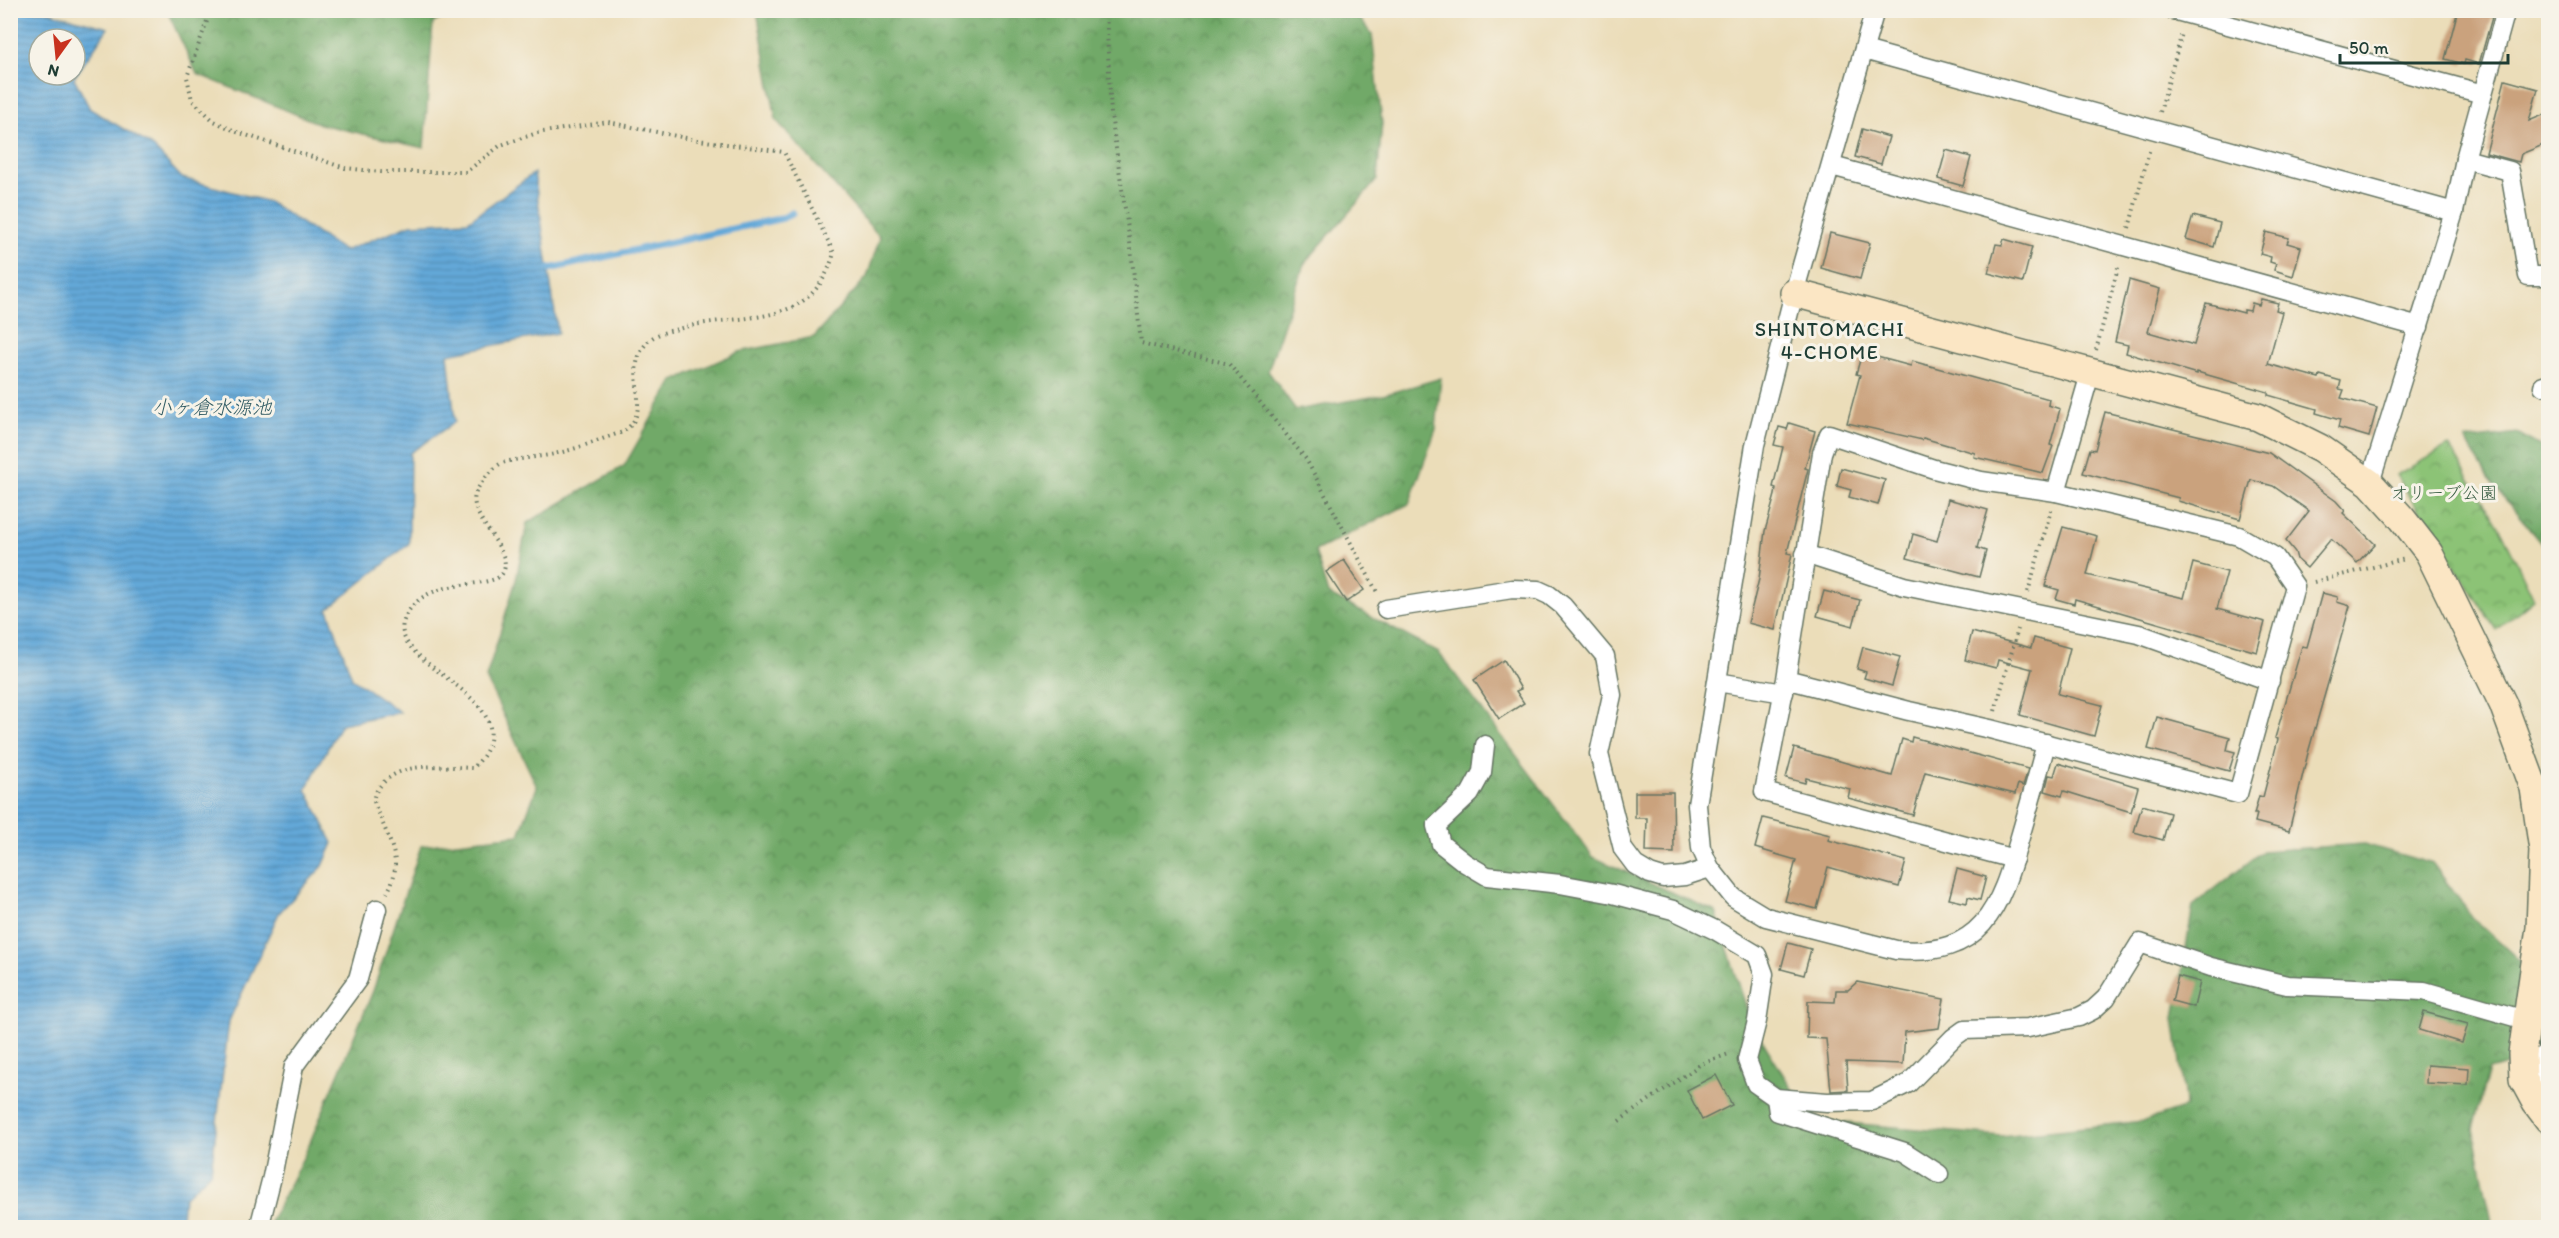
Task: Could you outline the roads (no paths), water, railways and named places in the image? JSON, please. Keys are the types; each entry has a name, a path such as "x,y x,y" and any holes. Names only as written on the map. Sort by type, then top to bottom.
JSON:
{"street":[{"path":"1875,10 1794,293 1755,445 1697,805 1701,848 1710,868 1733,897 1766,917 1896,950 1913,952 1946,948 1961,941 1987,920 2002,896 2046,743"},
{"path":"2370,483 2454,212 2465,159 2506,10"},
{"path":"2180,13 2238,19 2483,94"},
{"path":"1864,50 2454,212"},
{"path":"2465,159 2510,171 2528,276 2548,276"},
{"path":"1832,166 2123,248 2419,327"},
{"path":"1794,293 2090,374 2258,417 2320,448 2370,483 2429,553 2503,704 2534,788 2543,850 2540,928 2525,1020 2522,1054 2523,1079 2548,1119"},
{"path":"2056,492 2090,374"},
{"path":"1717,682 1785,686 1909,711 2046,743 2238,794 2295,586 2276,557 2239,536 2056,492 1981,481 1934,469 1829,434 1822,453 1785,686 1764,792 2014,859"},
{"path":"1805,554 1904,586 2139,634 2270,681"},
{"path":"1386,609 1512,589 1538,590 1563,606 1605,656 1612,680 1612,695 1599,754 1623,849 1635,865 1650,874 1663,878 1685,876 1710,868"},
{"path":"1485,745 1482,772 1470,794 1436,826 1442,844 1465,863 1487,876 1581,888 1673,910 1715,930 1757,955 1764,974 1757,1021 1747,1060 1756,1084 1776,1098 1827,1102 1872,1101 1909,1083 1953,1038 1964,1030 2028,1028 2079,1017 2093,1010 2106,998 2140,943 2211,967 2287,985 2424,991 2525,1020"},
{"path":"259,1227 272,1177 294,1066 358,979 377,909"},
{"path":"2548,1052 2542,1056 2544,1076 2548,1085"},
{"path":"1776,1098 1778,1112 1905,1152 1939,1174"}],"water":[{"name":"小ヶ倉水源池","path":"10,11 45,11 108,28 87,59 87,27 27,27 27,87 79,87 90,109 152,146 182,178 269,202 344,251 411,224 468,221 534,173 558,333 448,354 455,422 410,453 409,544 328,609 352,678 400,712 341,724 306,789 333,843 323,866 279,913 229,1021 211,1172 184,1198 181,1227 11,1227"}],"waterway":[{"path":"549,269 783,218 792,213"}],"district":[{"name":"SHINTOMACHI 4-CHOME","path":"1830,340"}],"park label":[{"name":"オリーブ公園","path":"2444,493"}]}
